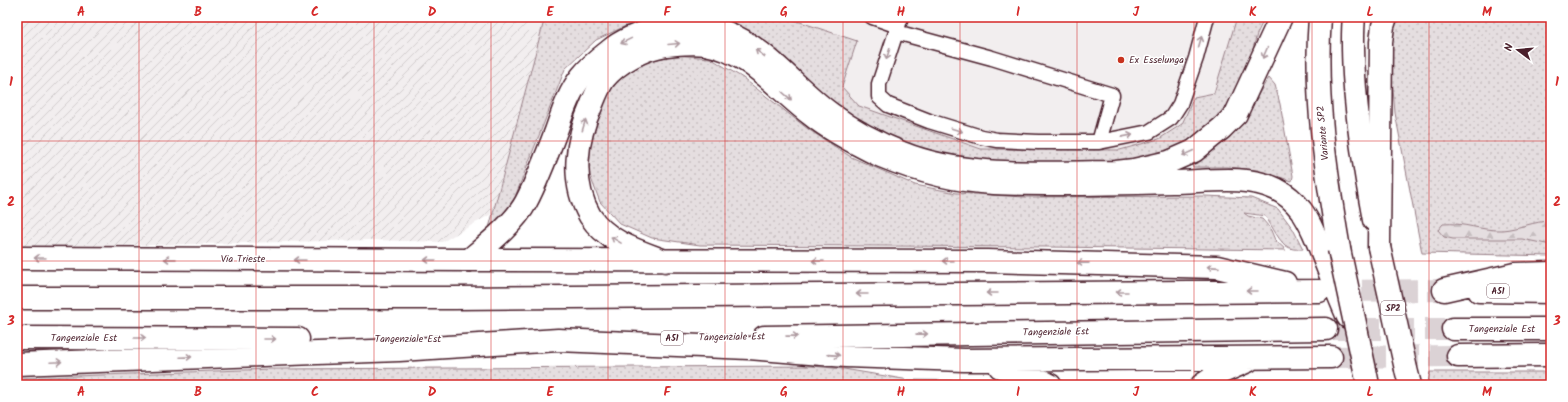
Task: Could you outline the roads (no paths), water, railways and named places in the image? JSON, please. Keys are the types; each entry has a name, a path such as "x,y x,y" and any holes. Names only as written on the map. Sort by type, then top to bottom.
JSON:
{"main road":[{"path":"469,260 519,213 526,202 542,166 563,108 582,76 610,50 646,31 665,26 682,25 726,32 749,45 770,61 831,114 880,143 903,154 948,166 994,172 1116,172 1134,170 1169,162 1194,150 1222,128 1236,114 1281,17"},
{"name":"Variante SP2","path":"1320,17 1319,57 1321,117 1331,202 1359,345"},
{"name":"SP2","path":"1354,17 1353,58 1360,143 1379,247 1408,380"},
{"path":"1379,247 1381,42 1386,17"},
{"path":"665,261 637,251 619,242 604,232 591,218 580,196 577,162 578,147 589,110 598,90 604,79 618,66 646,51 663,46 691,43 705,44 723,49 756,68 808,113 844,137 883,156 945,176 993,183 1018,184 1147,183 1223,180 1259,184 1275,188 1289,197 1301,210 1312,229 1359,345 1366,378"},
{"name":"Via Trieste","path":"17,258 987,261 1217,267 1319,291 461,298 17,298"},
{"name":"A51","path":"1551,272 1515,274 1444,290 1551,292"},
{"name":"Tangenziale Est","path":"17,338 558,340 1326,329"},
{"name":"Tangenziale Est","path":"1453,330 1551,329"},
{"path":"17,364 399,350 558,340 748,348 846,356 964,360 1331,357"},
{"path":"1458,356 1551,356"},
{"path":"1202,385 1218,374 1254,358"},
{"path":"964,360 1004,367 1031,375 1050,385"}],"lane":[{"path":"872,17 992,58 1112,95 1099,142"},
{"path":"898,25 879,84 879,98 888,105 929,120 981,137 992,139 1038,142 1099,142 1149,132 1171,118 1180,104 1196,58 1207,17"}],"tunnel":[{"path":"1329,291 1444,290"},
{"path":"1326,329 1453,329"},
{"path":"1331,357 1458,356"}],"place":[{"name":"Ex Esselunga","path":"1121,60"}]}
